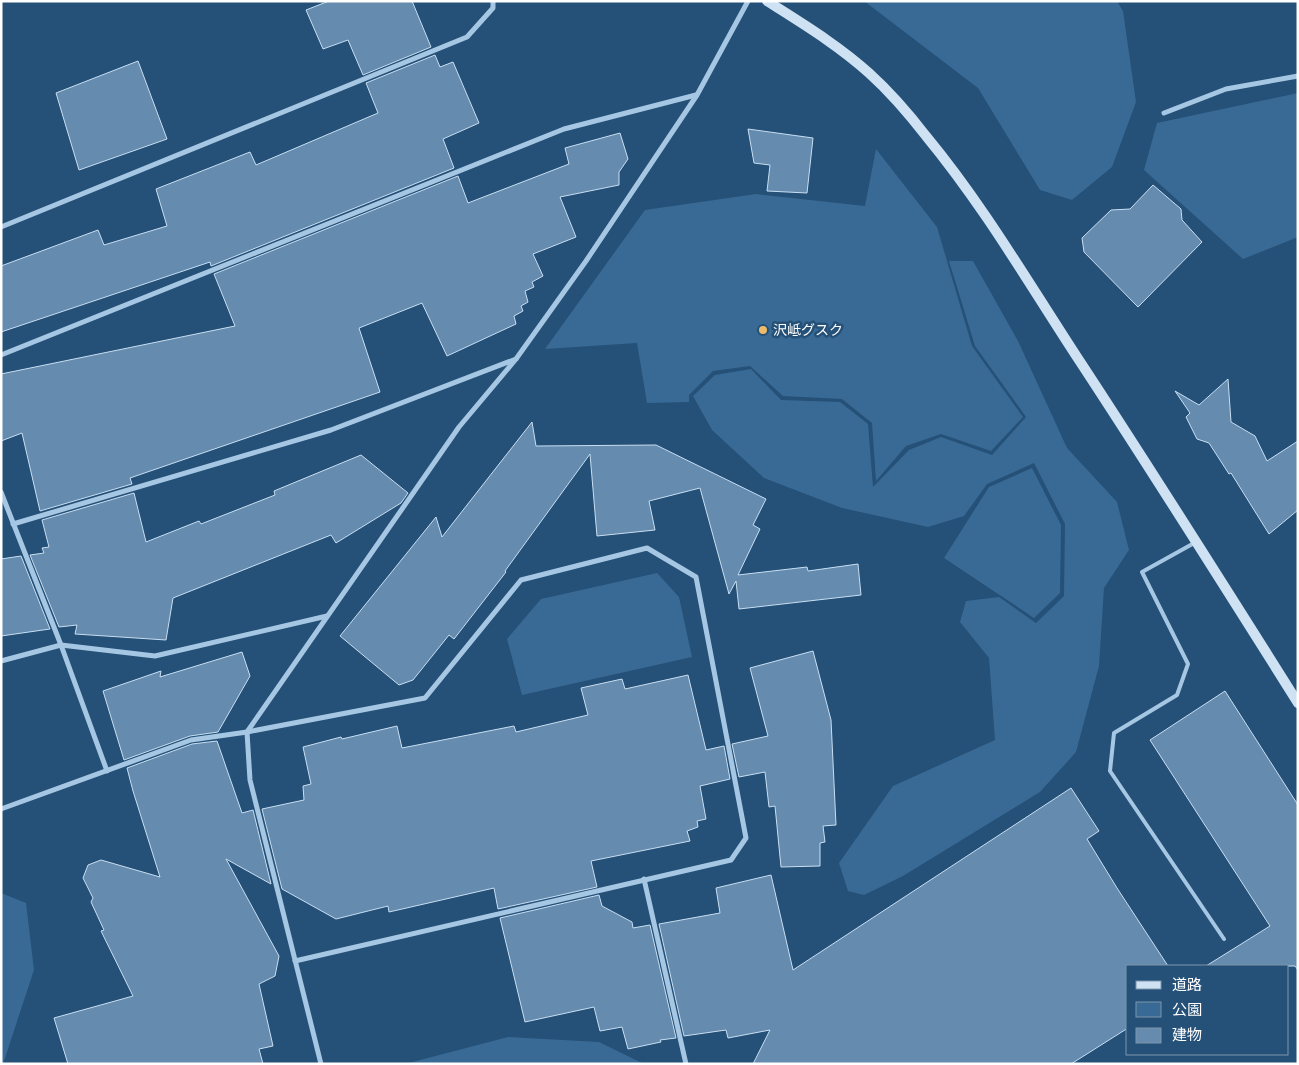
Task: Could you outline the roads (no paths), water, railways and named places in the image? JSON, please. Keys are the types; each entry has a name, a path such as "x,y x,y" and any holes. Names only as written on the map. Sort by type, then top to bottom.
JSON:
{"street":[{"path":"1,227 467,37 493,8 493,1"},
{"path":"321,1064 250,780 247,732 459,427 516,359 586,261 697,95 748,1"},
{"path":"767,1 832,43 870,74 907,112 948,162 986,214 1298,703"},
{"path":"1164,114 1226,90 1298,76"},
{"path":"1,355 564,129 697,95"},
{"path":"13,524 331,430 516,359"},
{"path":"1,492 4,506 61,645 107,771"},
{"path":"1,809 191,740 247,732 425,698 520,580 647,548 696,577 746,838 731,860 295,961"},
{"path":"1,661 61,645 155,656 327,616"},
{"path":"644,879 686,1064"}],"lane":[{"path":"1196,542 1142,572 1188,664 1177,695 1114,733 1110,771 1224,939"}],"place":[{"name":"沢岻グスク","path":"763,330"}]}
